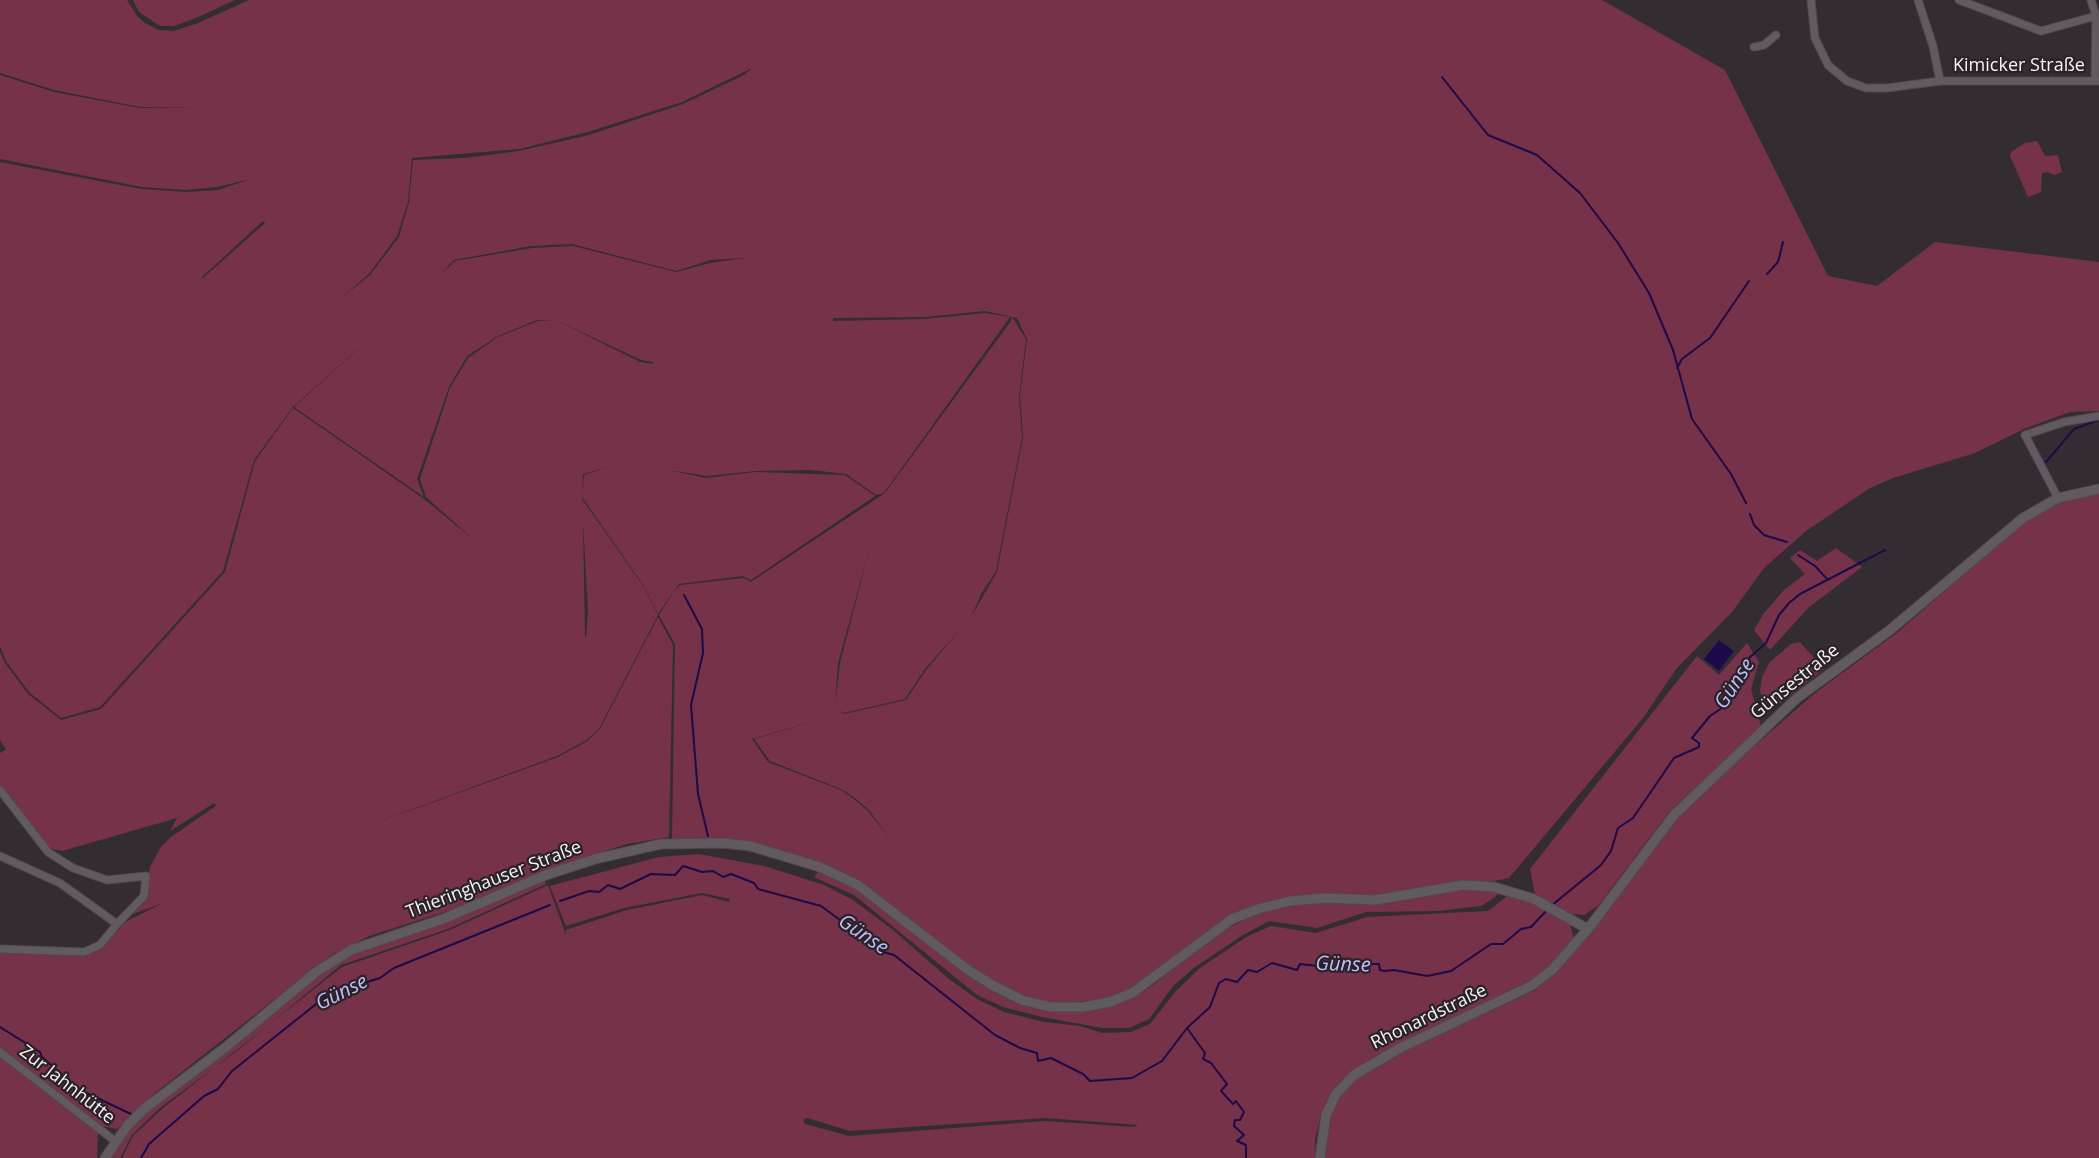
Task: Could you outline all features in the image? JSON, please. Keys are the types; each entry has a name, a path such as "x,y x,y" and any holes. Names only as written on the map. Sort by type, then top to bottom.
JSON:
{"street":[{"name":"Kimicker Straße","path":"1811,0 1815,38 1828,65 1847,81 1866,88 1887,88 1940,81 2097,81"},
{"path":"1918,0 1933,46 1940,81"},
{"path":"1959,0 2041,31 2096,16"},
{"path":"2091,0 2096,16 2097,81"},
{"path":"1754,47 1764,45 1776,35"},
{"path":"2058,498 2025,435 2064,422 2099,416"},
{"name":"Günsestraße","path":"1588,929 1674,814 1741,748 1797,698 1890,630 2023,518 2058,498 2099,489"},
{"path":"0,790 48,852 73,868 107,879 146,876 144,896 100,945 84,952 0,950"},
{"name":"Thieringhauser Straße","path":"105,1158 115,1141 144,1109 226,1047 316,972 351,950 443,920 546,874 595,859 661,844 724,843 750,846 820,867 858,885 968,970 994,986 1022,1000 1051,1007 1083,1007 1110,1002 1132,993 1232,919 1258,909 1290,901 1326,898 1375,900 1463,885 1494,887 1543,904 1588,929"},
{"path":"0,856 60,883 117,924"},
{"name":"Rhonardstraße","path":"1320,1158 1326,1115 1336,1094 1354,1075 1400,1048 1531,986 1552,970 1588,929"},
{"name":"Zur Jahnhütte","path":"0,1052 115,1141"}],"shaded area":[{"path":"0,0 127,0 137,16 145,23 159,30 174,31 249,0 1602,0 1725,70 1828,276 1877,286 1935,242 2099,262 2099,411 2070,412 2024,429 1975,453 1893,478 1870,488 1806,531 1764,568 1732,612 1677,668 1643,718 1509,878 1494,881 1452,882 1398,892 1371,904 1465,889 1500,893 1481,906 1438,911 1366,912 1317,928 1269,921 1243,935 1195,967 1173,986 1149,1019 1129,1028 1102,1028 1003,1007 977,995 854,895 814,877 819,871 858,889 966,973 1051,1010 1135,996 1152,986 1214,935 1263,911 1259,904 1232,915 1146,982 1108,999 1052,1004 1022,997 970,968 862,884 775,852 672,840 675,644 659,615 675,590 680,585 744,578 751,582 885,493 1012,317 1026,339 1019,397 1022,438 996,571 981,594 971,617 997,572 1023,437 1020,395 1027,339 1017,318 985,311 926,317 833,318 833,321 925,319 985,313 1010,317 884,493 876,495 846,474 811,470 756,471 707,476 668,470 706,478 756,472 845,475 875,496 751,580 743,576 679,584 658,614 644,586 582,497 644,587 658,615 599,729 585,741 557,756 345,834 558,757 586,742 600,729 658,617 673,645 669,837 627,844 542,871 457,908 369,936 331,955 155,1093 117,1129 102,1126 86,1116 0,1047 0,953 84,955 101,949 125,922 163,903 130,915 144,901 150,867 161,847 171,837 216,806 214,803 170,831 177,818 62,851 45,847 0,789 0,753 6,750 0,740 0,652 5,663 28,694 61,720 101,709 225,572 255,461 293,408 424,499 474,540 426,497 420,479 450,388 468,358 498,337 538,321 554,320 537,320 498,336 467,356 449,387 417,479 424,497 294,407 398,313 293,407 254,460 223,571 100,707 61,718 29,692 6,661 0,646 0,162 141,189 187,192 218,190 251,179 217,187 186,190 142,187 0,159 0,75 54,92 140,108 203,107 140,107 54,90 0,73","holes":["752,68 744,75 683,104 589,135 519,151 465,158 413,160 409,202 399,237 370,275 339,300 369,274 397,236 408,202 412,158 519,149 588,132 682,102","263,221 265,223 202,279","572,244 676,271 711,260 746,258 710,263 676,272 573,246 532,248 455,261 438,277 454,260 531,246","556,320 641,360 653,362 653,364 640,362","607,467 584,475 582,495 583,474","583,523 588,611 585,637","870,547 840,663 835,707 838,663","964,625 926,670 906,700 844,714 837,709 844,713 905,699 925,669","829,717 754,739 770,761 841,789 855,798 869,810 890,839 868,811 841,790 768,762 752,739"]},
{"path":"133,0 235,0 174,26 160,26 139,12"},
{"path":"2037,141 2045,156 2058,155 2062,172 2054,175 2048,172 2042,173 2041,192 2028,197 2010,156 2011,152 2025,143"},
{"path":"2099,494 2099,1158 1321,1158 1321,1139 1337,1097 1355,1078 1376,1063 1534,991 1554,973 1594,928 1677,818 1712,783 1815,693 1898,632 2024,522 2060,502"},
{"path":"1836,548 1862,567 1808,608 1770,650 1754,630 1764,613 1784,590 1805,574 1790,558 1800,550 1817,561"},
{"path":"1719,640 1734,651 1719,671 1704,659"},
{"path":"1800,642 1824,669 1773,709 1764,702 1760,691 1762,677 1770,662 1791,644"},
{"path":"1747,643 1759,662 1751,689 1761,726 1669,812 1598,906 1584,915 1569,914 1535,894 1530,869 1697,656 1719,675"},
{"path":"699,854 764,866 824,885 853,900 893,930 949,979 977,999 1004,1012 1044,1022 1080,1026 1102,1033 1131,1032 1150,1024 1175,992 1200,968 1246,937 1271,926 1316,933 1367,917 1488,911 1510,894 1533,903 1570,923 1574,940 1551,966 1531,981 1370,1059 1351,1073 1333,1093 1321,1115 1315,1140 1316,1158 122,1158 133,1136 162,1109 342,967 450,930 548,885 566,935 566,930 627,910 702,895 729,902 730,899 702,893 624,908 566,926 550,886 659,857","holes":["807,1118 850,1131 1046,1118 1138,1125 1134,1127 1045,1121 849,1136 805,1124 803,1120"]},
{"path":"545,881 546,884 448,929 341,965 237,1051 161,1107 132,1135 120,1158 109,1158 130,1128 164,1098 337,962 352,953 435,927"},
{"path":"0,1056 98,1133 97,1158 0,1158"}],"waterway":[{"path":"1442,77 1488,135 1537,155 1580,193 1618,243 1649,293 1673,350 1692,419 1731,474 1746,503"},
{"path":"1767,274 1778,262 1783,242"},
{"path":"1677,368 1682,359 1710,338 1749,281"},
{"name":"Günse","path":"2046,462 2074,429 2099,420"},
{"path":"1750,514 1754,525 1764,535 1787,542"},
{"name":"Günse","path":"1551,906 1601,865 1611,851 1618,828 1633,818 1674,758 1699,747 1699,743 1692,738 1710,716 1722,708 1750,657 1766,643 1779,615 1789,603 1800,594 1885,550"},
{"path":"1798,555 1815,566 1828,580"},
{"path":"684,595 702,629 703,653 691,705 698,794 708,836"},
{"name":"Günse","path":"560,901 589,891 599,892 608,885 620,889 651,874 675,875 683,866 702,872 713,871 723,877 731,874 754,883 758,889 821,906 883,952 894,955 995,1035 1020,1048 1037,1053 1038,1061 1051,1058 1083,1074 1090,1081 1132,1078 1162,1061 1187,1028 1210,1007 1219,983 1226,979 1237,982 1248,970 1257,972 1272,963 1297,970 1300,964 1344,969 1379,964 1380,970 1427,976 1451,971 1491,944 1503,944 1521,929 1531,927 1547,910"},
{"name":"Günse","path":"141,1158 149,1144 204,1096 218,1089 232,1071 325,997 335,997 348,988 380,978 394,968 550,905"},
{"path":"0,1027 40,1052 42,1057 78,1089 131,1114"},
{"path":"1187,1028 1205,1053 1203,1059 1211,1063 1227,1084 1221,1091 1233,1104 1236,1101 1244,1112 1240,1120 1235,1120 1234,1126 1244,1135 1237,1141 1246,1145 1246,1158"}]}
